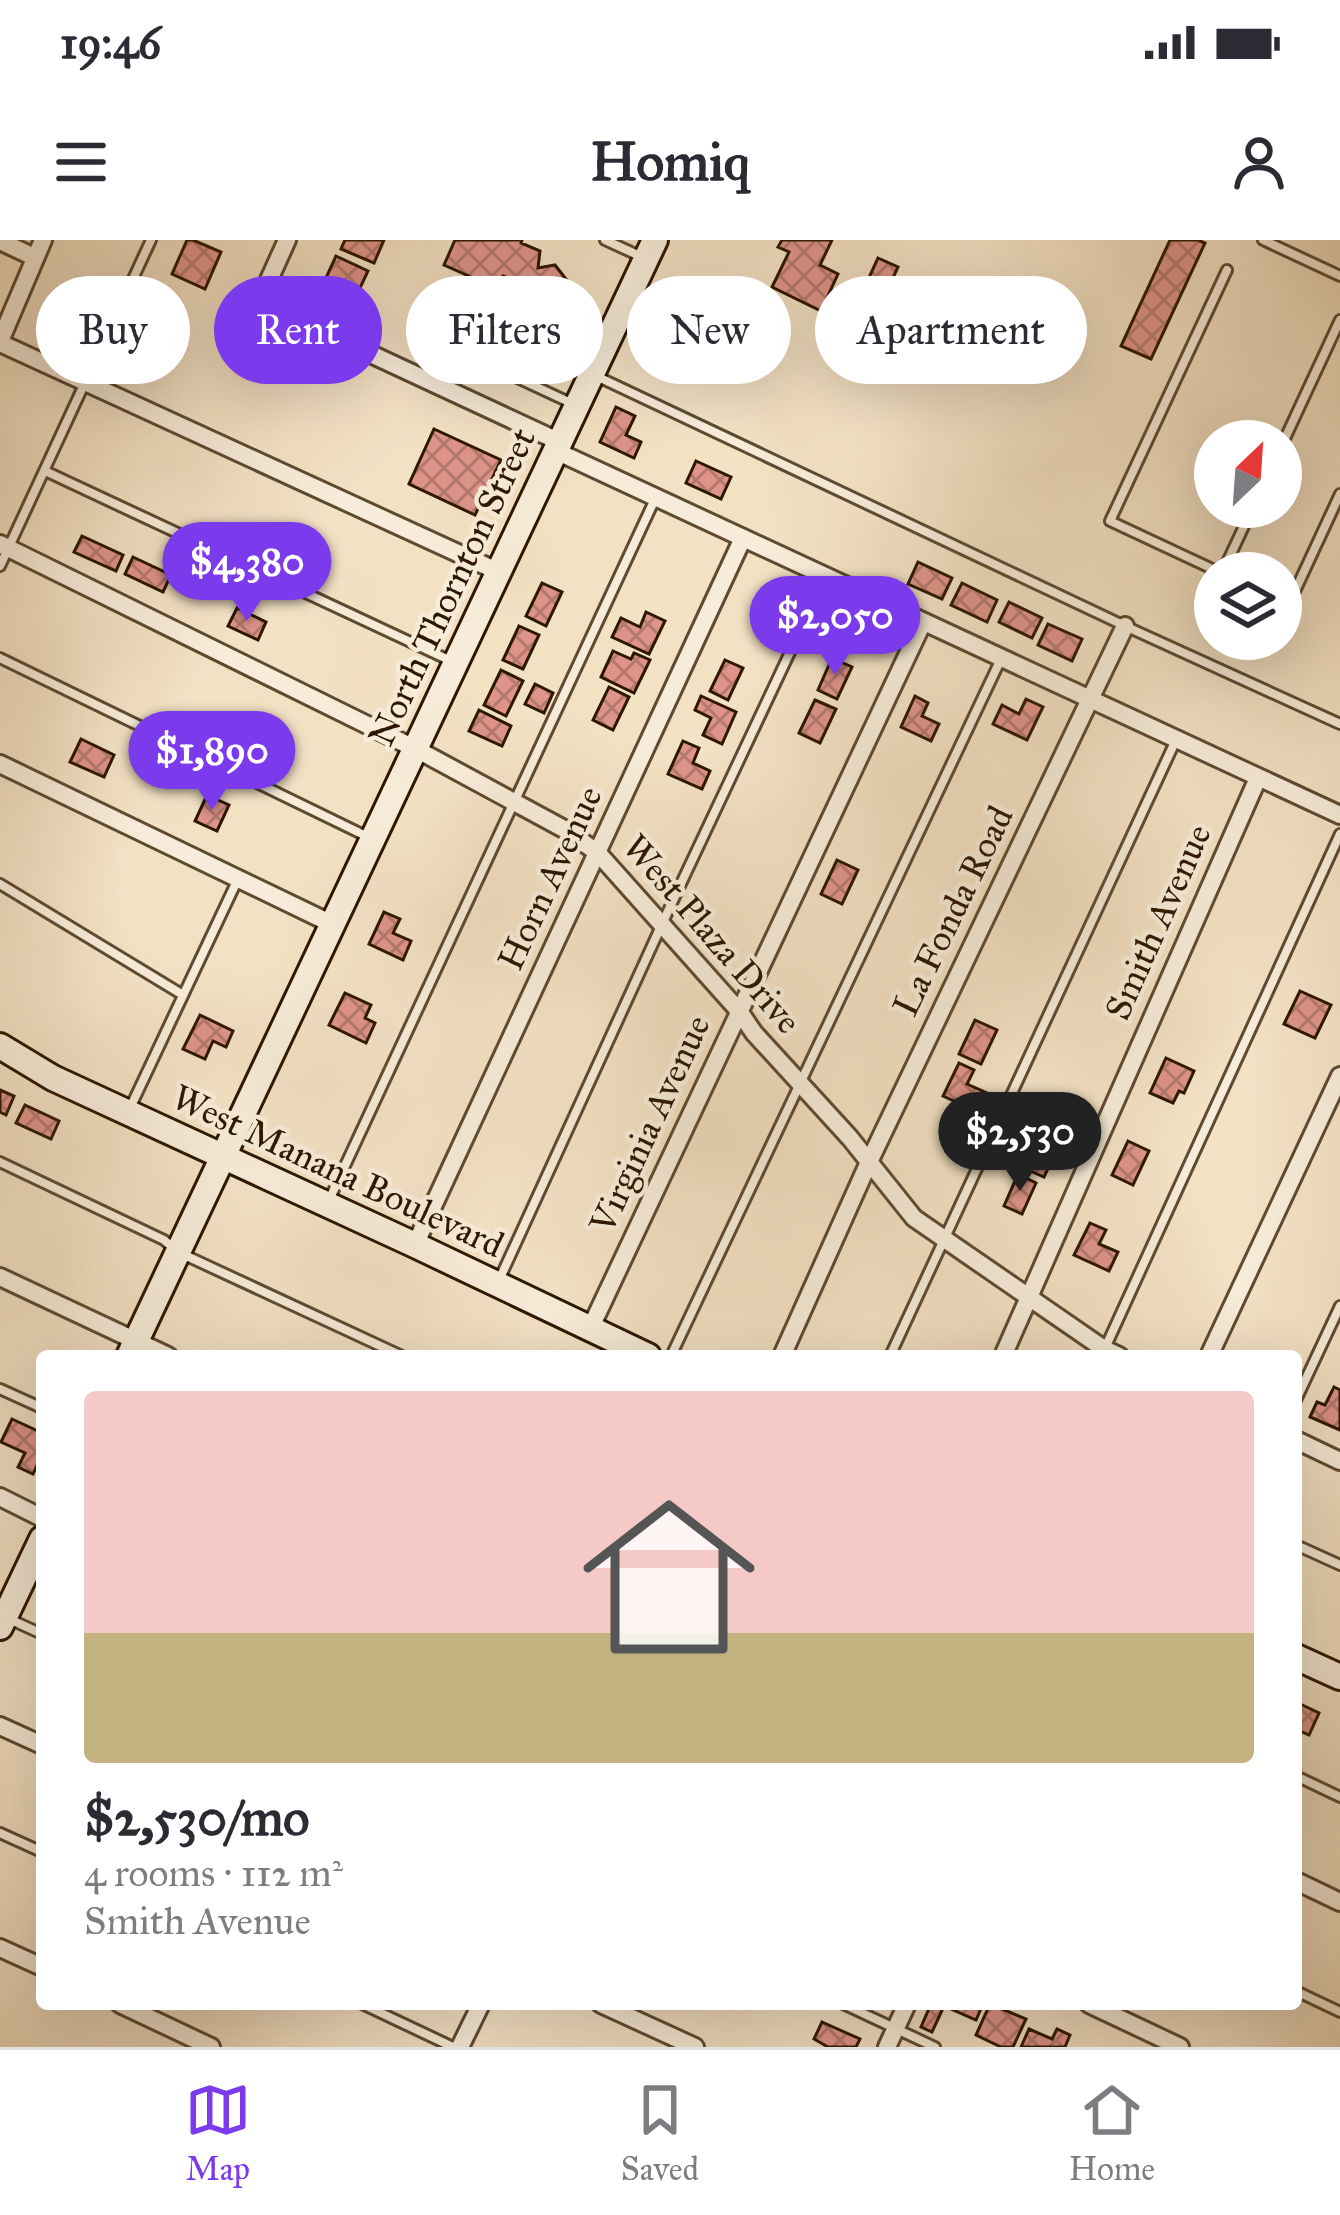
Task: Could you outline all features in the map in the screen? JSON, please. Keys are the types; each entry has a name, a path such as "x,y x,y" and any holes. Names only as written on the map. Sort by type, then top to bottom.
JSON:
{"street":[{"path":"36,358 0,342 43,240"},
{"path":"287,240 259,302 655,497 1340,815"},
{"path":"0,241 34,257"},
{"name":"North Thornton Street","path":"603,351 651,250"},
{"path":"92,384 499,572"},
{"name":"North Thornton Street","path":"133,1349 588,384"},
{"name":"Horn Avenue","path":"415,1245 743,538"},
{"name":"West Plaza Drive","path":"4,546 416,749 565,829 598,853 740,1011 914,1218 1102,1350"},
{"name":"Virginia Avenue","path":"590,1329 923,622"},
{"name":"La Fonda Road","path":"785,1350 869,1162 1125,626"},
{"path":"0,764 332,924"},
{"name":"Smith Avenue","path":"1006,1350 1258,778"},
{"name":"West Manana Boulevard","path":"0,1046 53,1078 635,1350"},
{"path":"1212,1350 1340,1076"},
{"path":"0,1277 133,1349"},
{"path":"1302,1444 1340,1461"},
{"path":"0,1497 36,1515"},
{"path":"2,1620 36,1551"},
{"path":"1302,1660 1340,1678"},
{"path":"0,1726 36,1742"},
{"path":"1302,1884 1340,1902"},
{"path":"0,1948 36,1964"},
{"path":"133,2010 211,2047"},
{"path":"456,2047 478,2010"},
{"path":"614,2010 695,2047"},
{"path":"887,2047 904,2010"},
{"path":"1102,2010 1180,2047"}],"lane":[{"path":"134,276 151,240"},
{"path":"605,240 651,250"},
{"path":"1263,240 1340,276"},
{"path":"1194,560 1110,521 1227,270"},
{"path":"1294,420 1340,320"},
{"path":"603,379 1340,724"},
{"path":"0,566 4,546 85,384"},
{"path":"531,384 578,406"},
{"path":"45,471 456,664"},
{"path":"1302,574 1340,494"},
{"path":"327,1205 655,497"},
{"path":"497,1285 826,577"},
{"path":"0,658 373,839"},
{"path":"674,1350 1001,658"},
{"path":"893,1350 1176,740"},
{"path":"1110,1350 1340,834"},
{"path":"128,1113 238,879"},
{"path":"0,884 183,995"},
{"path":"0,1162 388,1350"},
{"path":"1302,1387 1340,1306"},
{"path":"0,1389 36,1405"},
{"path":"1302,1548 1340,1565"},
{"path":"2,1620 36,1632"},
{"path":"1302,1780 1340,1797"},
{"path":"0,1833 36,1849"},
{"path":"1302,1994 1340,2012"},
{"path":"375,2010 456,2047"},
{"path":"856,2010 935,2047"}],"building":[{"path":"187,240 221,252 205,289 190,282 190,276 172,274"},
{"path":"345,240 384,240 374,263 341,249"},
{"path":"455,240 522,240 540,251 538,268 555,265 564,276 469,276 444,265"},
{"path":"782,240 832,240 820,265 838,274 815,276 815,308 791,296 791,276 777,276 789,252 778,247"},
{"path":"1170,240 1205,243 1151,359 1121,346"},
{"path":"336,256 368,271 366,276 327,276"},
{"path":"878,258 898,267 894,276 870,276"},
{"path":"616,407 635,416 626,435 641,442 634,458 600,442"},
{"path":"434,429 501,460 475,515 409,484"},
{"path":"696,461 731,477 721,499 686,483"},
{"path":"82,536 123,555 116,571 74,552"},
{"path":"133,557 171,575 163,592 125,574"},
{"path":"918,562 952,578 942,599 908,584"},
{"path":"542,583 562,592 546,626 526,616"},
{"path":"962,583 997,600 987,622 951,605"},
{"path":"1009,602 1042,618 1032,638 999,622"},
{"path":"237,608 266,622 258,640 228,626"},
{"path":"646,612 665,621 649,654 612,637 621,618 640,627"},
{"path":"1048,624 1082,639 1072,661 1038,645"},
{"path":"519,626 539,635 523,669 503,660"},
{"path":"613,651 650,660 634,693 601,677"},
{"path":"832,658 852,667 837,699 818,690"},
{"path":"725,660 743,668 728,700 710,691"},
{"path":"501,670 523,681 506,716 484,705"},
{"path":"535,684 553,693 544,713 525,704"},
{"path":"609,687 629,697 613,730 593,720"},
{"path":"701,696 736,712 722,744 703,735 711,718 695,710"},
{"path":"915,696 928,703 922,716 939,724 931,741 901,727"},
{"path":"1026,699 1043,707 1027,740 993,724 1002,705 1019,714"},
{"path":"815,700 836,709 820,743 799,733"},
{"path":"479,710 511,726 502,746 469,731"},
{"path":"81,739 114,755 104,777 70,762"},
{"path":"683,741 699,748 693,763 710,771 702,789 668,774"},
{"path":"207,795 229,805 217,831 195,821"},
{"path":"837,860 858,870 842,904 821,894"},
{"path":"384,912 400,919 393,933 411,941 403,960 369,944"},
{"path":"1300,991 1331,1005 1315,1038 1284,1024"},
{"path":"345,993 371,1005 365,1018 375,1023 366,1043 329,1025"},
{"path":"200,1015 233,1031 226,1047 213,1041 205,1059 183,1049"},
{"path":"975,1020 997,1030 981,1064 959,1054"},
{"path":"1166,1058 1194,1071 1184,1093 1179,1091 1173,1103 1150,1093"},
{"path":"959,1063 974,1070 967,1084 987,1093 978,1112 943,1096"},
{"path":"0,1090 14,1096 6,1115 0,1112"},
{"path":"25,1105 59,1121 51,1139 16,1123"},
{"path":"1044,1137 1059,1145 1044,1177 1010,1162 1019,1143 1037,1151"},
{"path":"1128,1141 1149,1151 1133,1185 1112,1175"},
{"path":"1018,1174 1036,1183 1022,1214 1004,1206"},
{"path":"1090,1223 1106,1230 1099,1244 1118,1252 1109,1271 1074,1255"},
{"path":"1334,1387 1340,1390 1340,1430 1310,1417 1317,1402 1325,1405"},
{"path":"12,1419 36,1430 33,1474 18,1467 25,1453 1,1442"},
{"path":"1302,1705 1319,1713 1309,1735 1302,1732"},
{"path":"928,2010 942,2010 932,2032 921,2027"},
{"path":"953,2010 980,2010 976,2020"},
{"path":"987,2010 1004,2010 1026,2019 1013,2047 1001,2047 976,2035"},
{"path":"822,2022 860,2039 856,2047 828,2047 814,2039"},
{"path":"1029,2029 1052,2039 1057,2029 1070,2035 1065,2047 1021,2047"}]}
